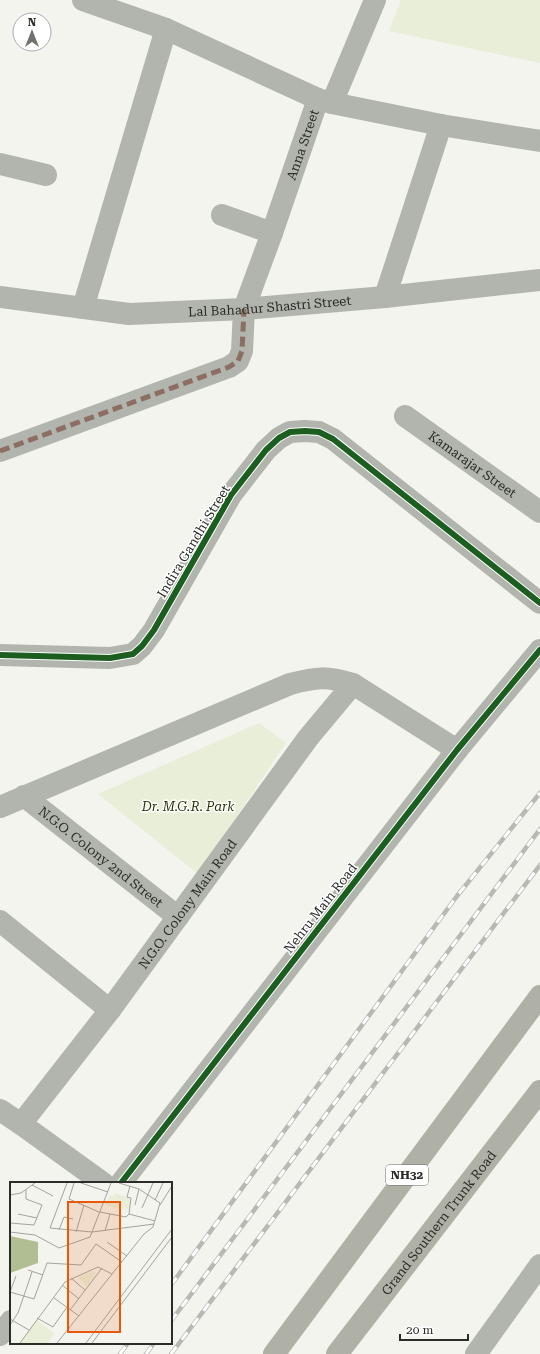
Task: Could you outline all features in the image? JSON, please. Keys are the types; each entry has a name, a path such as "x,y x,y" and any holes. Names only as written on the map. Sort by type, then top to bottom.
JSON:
{"highway":[{"name":"NH32","path":"274,1354 540,996"},
{"name":"Grand Southern Trunk Road","path":"337,1354 540,1091"}],"street":[{"path":"83,0 166,29 325,101 441,125 540,141"},
{"name":"Anna Street","path":"0,451 229,367 238,361 242,351 244,309 272,233 325,101 375,0"},
{"path":"83,308 166,29"},
{"path":"385,297 441,125"},
{"path":"0,164 46,175"},
{"path":"222,215 272,233"},
{"name":"Lal Bahadur Shastri Street","path":"0,297 129,314 244,309 385,297 540,280"},
{"name":"Kamarajar Street","path":"405,416 540,512"},
{"name":"Indira Gandhi Street","path":"0,655 110,658 133,654 142,646 154,630 232,495 266,450 279,438 290,432 306,430 320,432 333,439 540,603"},
{"name":"Nehru Main Road","path":"122,1182 457,750 540,650"},
{"path":"0,807 290,684 313,678 334,678 353,684 457,750"},
{"name":"N.G.O. Colony Main Road","path":"22,1124 110,1010 308,738 353,684"},
{"name":"N.G.O. Colony 2nd Street","path":"24,796 178,917"},
{"path":"0,920 110,1010"},
{"path":"0,1110 22,1124 102,1182"},
{"path":"476,1354 540,1265"},
{"path":"0,1335 10,1322"}],"green space":[{"path":"401,0 540,0 540,63 389,31"},
{"name":"Dr. M.G.R. Park","path":"259,723 286,743 198,874 98,794"}],"railway":[{"path":"172,1284 457,896 540,793"},
{"path":"172,1320 540,829"},
{"path":"171,1354 540,865"},
{"path":"120,1354 127,1344"},
{"path":"146,1354 153,1344"}],"marked path":[{"path":"0,451 229,367 238,361 242,351 244,309"}],"cycle path":[{"path":"0,655 110,658 133,654 142,646 154,630 231,495 266,450 279,438 290,432 319,432 333,439 540,603"},
{"path":"122,1182 457,750 540,650"}]}
